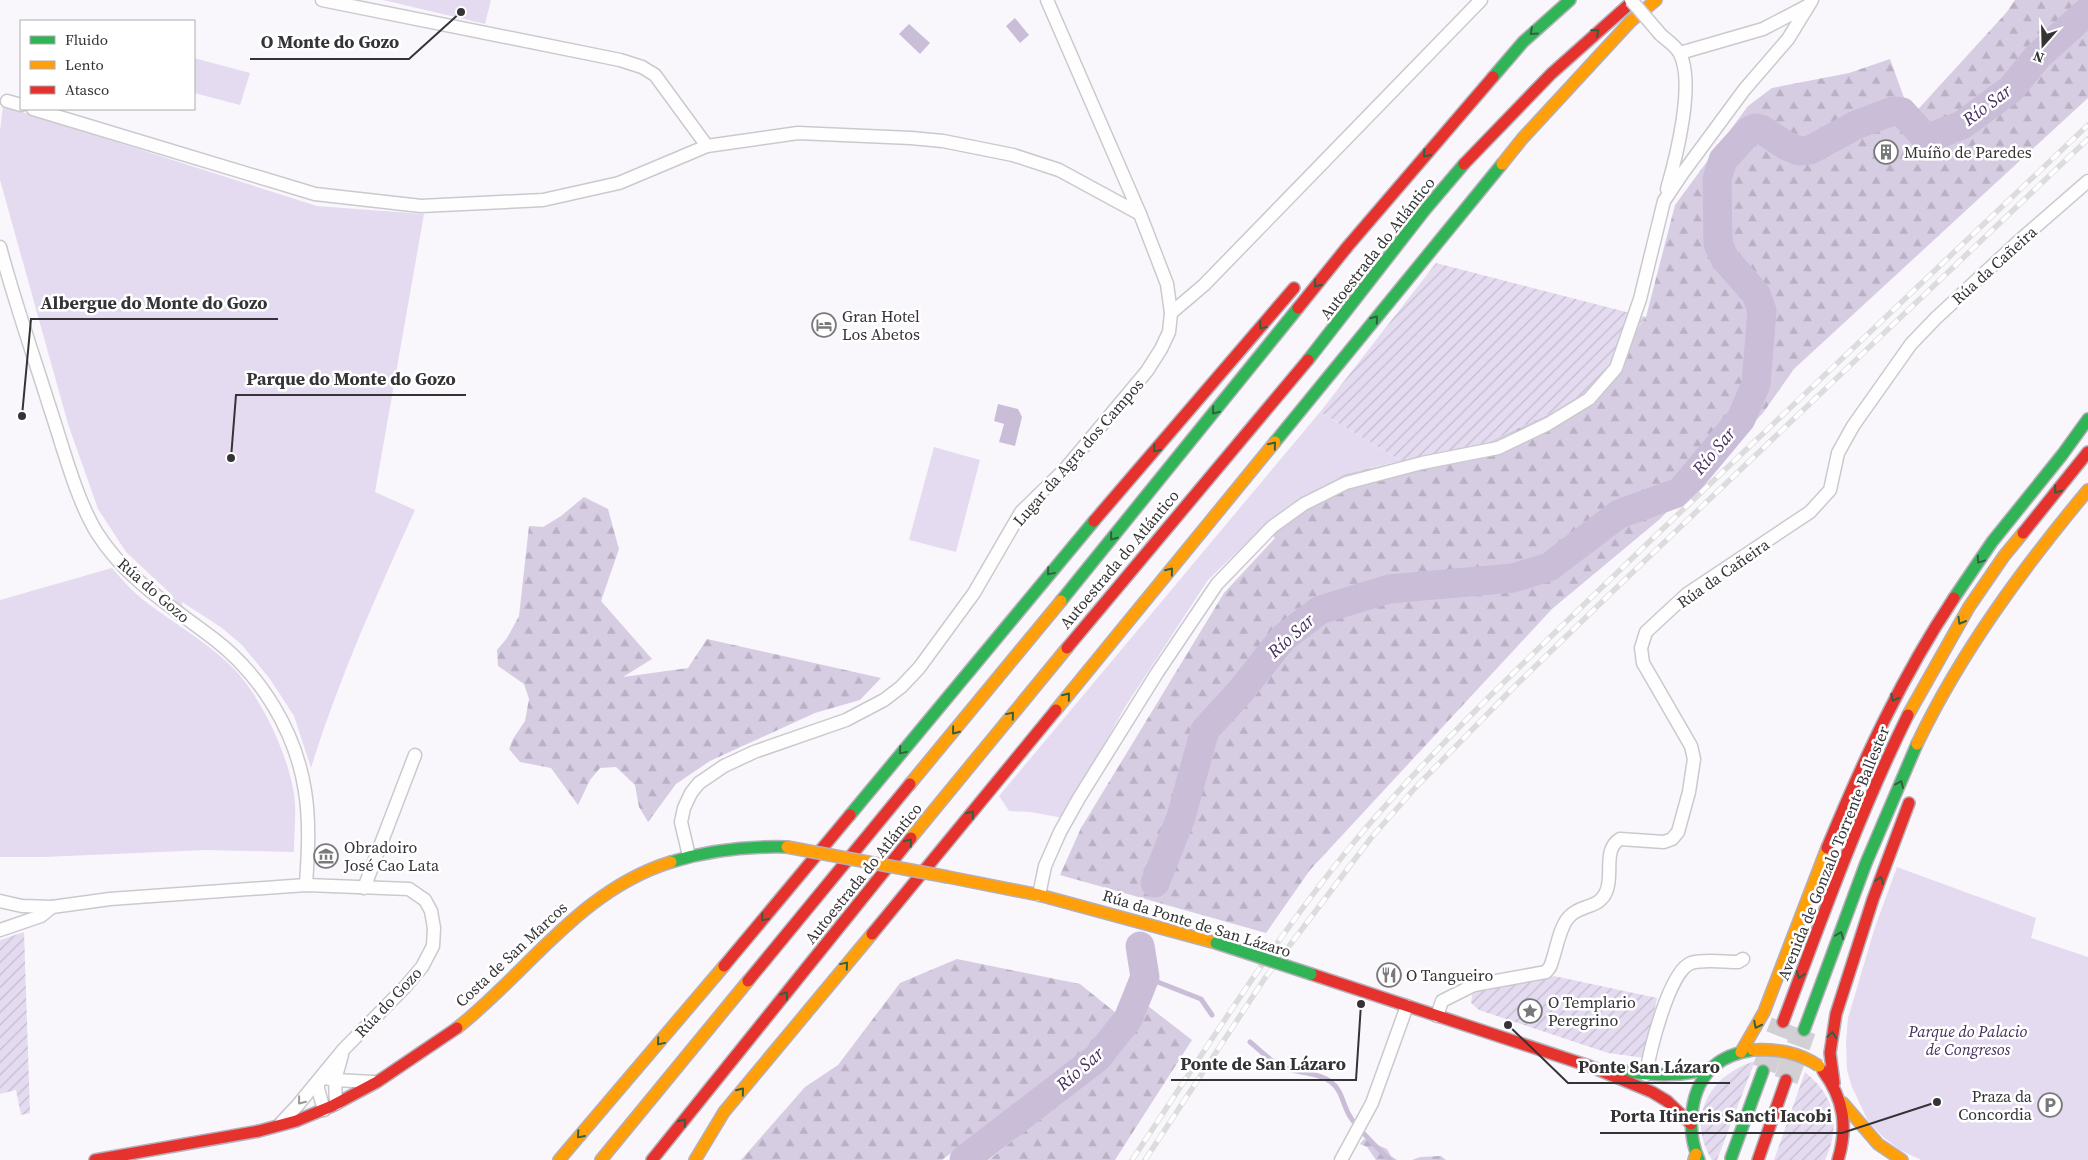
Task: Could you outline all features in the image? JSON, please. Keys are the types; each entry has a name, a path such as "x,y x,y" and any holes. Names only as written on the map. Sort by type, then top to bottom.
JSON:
{"main road":[{"name":"Autoestrada do Atlántico","path":"602,1160 1348,246 1523,42 1570,0"},
{"name":"Autoestrada do Atlántico","path":"652,1160 996,734 1228,453 1334,330 1426,209 1510,114 1550,73 1633,0"},
{"path":"695,1160 724,1112 942,851 1522,139 1630,22 1656,0"},
{"path":"1323,260 1348,246"},
{"path":"559,1160 708,986 1068,551 1302,279"},
{"path":"1741,1052 1764,1012 1818,869 1862,764 1893,700 1930,634 1992,542 2062,455 2088,419"},
{"path":"2062,455 2088,439"},
{"name":"Avenida de Gonzalo Torrente Ballester","path":"1783,1022 1846,854 1887,757 1912,706 1969,607 2004,556 2088,452"},
{"path":"1804,1030 1874,846 1908,767 1992,615 2036,555 2088,490"},
{"path":"1838,1160 1844,1135 1842,1103 1834,1083 1830,1053 1832,1032 1845,980 1913,793"},
{"name":"Costa de San Marcos","path":"100,1160 155,1155 278,1126 330,1107 376,1082 445,1036 493,998 560,929 582,910 631,877 689,856 734,847 787,847"},
{"name":"Rúa da Ponte de San Lázaro","path":"787,847 1039,894 1216,943 1590,1066 1652,1092 1667,1102 1691,1124"},
{"path":"1696,1158 1691,1124 1695,1098 1699,1087 1714,1067 1741,1052 1772,1048 1790,1051 1804,1056 1819,1066 1834,1083"},
{"name":"Rúa da Ponte de San Lázaro","path":"1590,1066 1646,1075 1673,1077 1695,1074 1714,1067"},
{"path":"1731,1158 1764,1071"},
{"path":"1758,1160 1786,1080"},
{"path":"1842,1103 1878,1144 1902,1160"}],"street":[{"path":"322,0 620,60 642,67 655,75 707,146"},
{"name":"Lugar da Agra dos Campos","path":"689,856 681,822 688,800 699,783 724,766 754,752 846,720 884,700 902,687 919,668 974,592 1022,512 1065,469 1147,371 1169,332 1171,313 1167,284 1140,214 1047,0"},
{"path":"1171,313 1204,285 1481,0"},
{"path":"1039,894 1045,866 1060,832 1079,798 1148,689 1217,584 1272,527 1304,504 1346,483 1422,463 1498,448 1548,424 1590,399 1616,368 1640,299 1664,201 1684,112 1686,80 1680,53 1661,35 1633,0"},
{"path":"1680,53 1763,29 1811,2"},
{"path":"1664,201 1744,90 1788,39 1811,2"},
{"path":"7,101 20,105"},
{"path":"36,110 315,194 421,206 543,200 619,183 707,146 798,133 912,138 1013,155 1059,170 1099,190 1140,214"},
{"name":"Rúa da Cañeira","path":"1437,1016 1442,1001 1474,985 1546,972 1550,967 1565,922 1570,915 1600,902 1606,893 1610,883 1610,849 1614,842 1620,839 1664,842 1672,839 1678,832 1689,792 1694,759 1691,746 1643,664 1641,648 1646,632 1687,594 1810,512 1830,490 1838,453 1853,426 1911,344 1936,318 2012,248 2088,182"},
{"name":"Rúa do Gozo","path":"0,247 10,287 60,440 86,512 97,532 124,568 162,602 214,640 237,660 262,689 278,714 298,760 305,792 308,841 306,885"},
{"path":"364,888 415,755"},
{"name":"Rúa do Gozo","path":"0,901 22,906 52,907 110,899 306,885 409,889 425,900 431,911 434,928 433,946 422,967 343,1050 278,1126"},
{"path":"0,930 40,916 52,907"},
{"path":"1646,1075 1659,1021 1683,970 1692,963 1738,962 1744,960"},
{"path":"1342,1160 1372,1103 1407,1006"},
{"name":"Rúa do Gozo","path":"330,1107 343,1050"},
{"path":"330,1107 318,1089 318,1081 326,1078 365,1083 376,1082"}],"green space":[{"path":"383,0 491,0 485,24"},
{"path":"2015,0 2088,0 2088,98 1794,369 1763,413 1660,519 1552,609 1310,870 1266,933 1060,875 1081,828 1224,593 1275,538 1264,526 1344,474 1484,444 1551,413 1587,393 1646,317 1675,205 1748,106 1772,88 1849,73 1890,59 1911,117 2006,13"},
{"path":"195,58 250,73 240,105 195,93"},
{"path":"3,106 317,206 424,214 375,492 415,510 333,702 311,768 294,716 270,679 242,645 222,628 182,602 184,618 172,595 126,552 98,509 68,424 0,180 0,131"},
{"path":"1436,263 1646,317 1587,393 1551,413 1484,444 1401,461 1320,412"},
{"path":"1320,412 1401,461 1344,474 1264,526 1208,580 1125,707 1063,818 1031,812 1009,811 999,796"},
{"path":"934,447 980,460 956,552 909,540"},
{"path":"584,497 608,509 619,549 601,601 652,659 623,677 688,668 707,639 881,678 860,700 815,713 710,761 676,784 648,822 639,807 635,785 616,767 600,768 590,780 578,805 551,768 520,762 509,749 525,721 529,699 524,684 498,666 497,650 507,638 519,616 529,526 543,527 561,516"},
{"path":"112,568 141,598 197,638 229,664 241,676 263,709 281,748 293,786 295,803 294,852 206,850 0,857 0,600"},
{"name":"Parque do Palacio de Congresos","path":"1897,867 2036,918 2031,938 2088,957 2088,1160 1921,1160 1900,1150 1883,1137 1868,1121 1852,1087 1847,1070 1846,1043 1848,1018 1875,927"},
{"path":"24,932 30,1113 21,1115 16,1090 0,1094 0,940"},
{"path":"957,959 1080,984 1116,1013 1098,1047 1010,1108 942,1160 741,1160 805,1087 838,1065 900,983"},
{"path":"1554,976 1657,998 1645,1058 1608,1053 1479,1010 1471,1003 1472,995 1480,989 1489,986 1534,981"},
{"path":"1148,1006 1192,1040 1115,1160 989,1160 1027,1129 1124,1039 1130,1028"},
{"path":"1755,1061 1717,1160 1712,1160 1704,1144 1701,1128 1702,1113 1706,1100 1714,1087 1726,1076"},
{"path":"1805,1072 1815,1081 1829,1101 1834,1123 1830,1147 1825,1160 1774,1160"},
{"path":"1364,1139 1387,1149 1391,1156 1397,1160 1376,1160 1367,1147 1360,1144"},
{"path":"1441,1156 1446,1160 1412,1160 1420,1157"}],"shaded area":[{"path":"1015,18 1029,35 1020,43 1006,26"},
{"path":"909,24 930,43 920,54 899,34"},
{"path":"998,404 1018,409 1022,417 1015,446 999,442 1004,424 994,421"}],"waterway":[{"name":"Río Sar","path":"1155,883 1181,817 1205,730 1240,692 1283,638 1320,610 1389,589 1513,578 1549,567 1619,514 1680,492 1741,419 1756,384 1762,311 1756,294 1725,259 1718,244 1717,179 1723,160 1749,131 1755,128 1761,129 1787,146 1799,151 1810,150 1856,125 1893,111 1902,112 1923,135 1931,137 1962,125 2011,89 2038,56 2088,11"},
{"name":"Río Sar","path":"964,1160 1097,1058 1128,1019 1145,977 1140,946"},
{"path":"1145,977 1201,999 1212,1015"},
{"path":"1250,1042 1268,1058 1286,1069 1313,1074 1331,1082 1338,1090 1348,1114 1354,1122 1391,1160"}],"tunnel":[{"path":"1764,1069 1783,1022"},
{"path":"1786,1080 1804,1030"}],"railway":[{"path":"1132,1160 1244,991 1302,908 1365,829 1433,754 1650,541 2088,125"},
{"path":"1145,1160 1265,978 1371,838 1415,788 1512,689 1611,593 2088,139"}],"traffic: fast":[{"path":"1493,77 1523,42 1570,0"},
{"path":"1308,360 1424,211 1464,164"},
{"path":"1275,442 1502,164"},
{"path":"1061,601 1298,308"},
{"path":"1954,598 1992,542 2062,455 2088,419"},
{"path":"850,815 1094,521"},
{"path":"1804,1030 1866,863 1917,744"},
{"path":"671,862 700,854 728,850 757,847 787,847"},
{"path":"1216,943 1311,974"},
{"path":"1699,1160 1692,1136 1691,1123 1692,1110 1699,1086 1706,1075 1722,1060 1732,1055 1753,1050"},
{"path":"1623,1071 1669,1075 1691,1073 1714,1067"},
{"path":"1731,1158 1763,1071"}],"traffic: slow":[{"path":"1502,164 1522,139 1630,22 1656,0"},
{"path":"1056,710 1275,442"},
{"path":"1917,744 1953,676 1973,644 2017,580 2088,490"},
{"path":"1908,715 1969,607 2004,556 2023,533"},
{"path":"910,784 1061,601"},
{"path":"911,838 1067,648"},
{"path":"787,847 948,877"},
{"path":"1741,1052 1764,1012 1827,848"},
{"path":"457,1028 483,1006 582,912 609,892 639,875 671,862"},
{"path":"948,877 1039,895 1216,943"},
{"path":"695,1160 724,1112 872,934"},
{"path":"559,1160 724,966"},
{"path":"601,1160 748,981"},
{"path":"1753,1050 1788,1052 1803,1057 1819,1066"},
{"path":"1843,1103 1878,1144 1902,1160"},
{"path":"1694,1160 1696,1154"}],"traffic: jam":[{"path":"1464,164 1551,74 1634,0"},
{"path":"1298,308 1348,246 1493,77"},
{"path":"1094,521 1294,288"},
{"path":"1067,648 1308,360"},
{"path":"2023,533 2088,452"},
{"path":"1827,848 1855,783 1900,688 1954,598"},
{"path":"872,934 1056,710"},
{"path":"1783,1022 1857,828 1908,715"},
{"path":"748,981 910,784"},
{"path":"1834,1083 1830,1053 1836,1014 1873,899 1909,803"},
{"path":"724,966 850,815"},
{"path":"652,1160 911,838"},
{"path":"1311,974 1589,1066 1652,1092 1667,1101 1691,1124"},
{"path":"95,1160 259,1131 296,1121 332,1106 377,1082 457,1028"},
{"path":"1823,1071 1836,1092 1842,1114 1843,1136 1838,1160"},
{"path":"1758,1160 1786,1080"}],"place":[{"name":"O Monte do Gozo","path":"461,12"},
{"name":"Muíño de Paredes","path":"1886,152"},
{"name":"Gran Hotel Los Abetos","path":"824,325"},
{"name":"Albergue do Monte do Gozo","path":"22,416"},
{"name":"Parque do Monte do Gozo","path":"231,458"},
{"name":"Obradoiro José Cao Lata","path":"326,856"},
{"name":"O Tangueiro","path":"1389,975"},
{"name":"Ponte de San Lázaro","path":"1361,1004"},
{"name":"O Templario Peregrino","path":"1530,1011"},
{"name":"Ponte San Lázaro","path":"1508,1025"},
{"name":"Porta Itineris Sancti Iacobi","path":"1937,1102"},
{"name":"Praza da Concordia","path":"2050,1105"}]}
